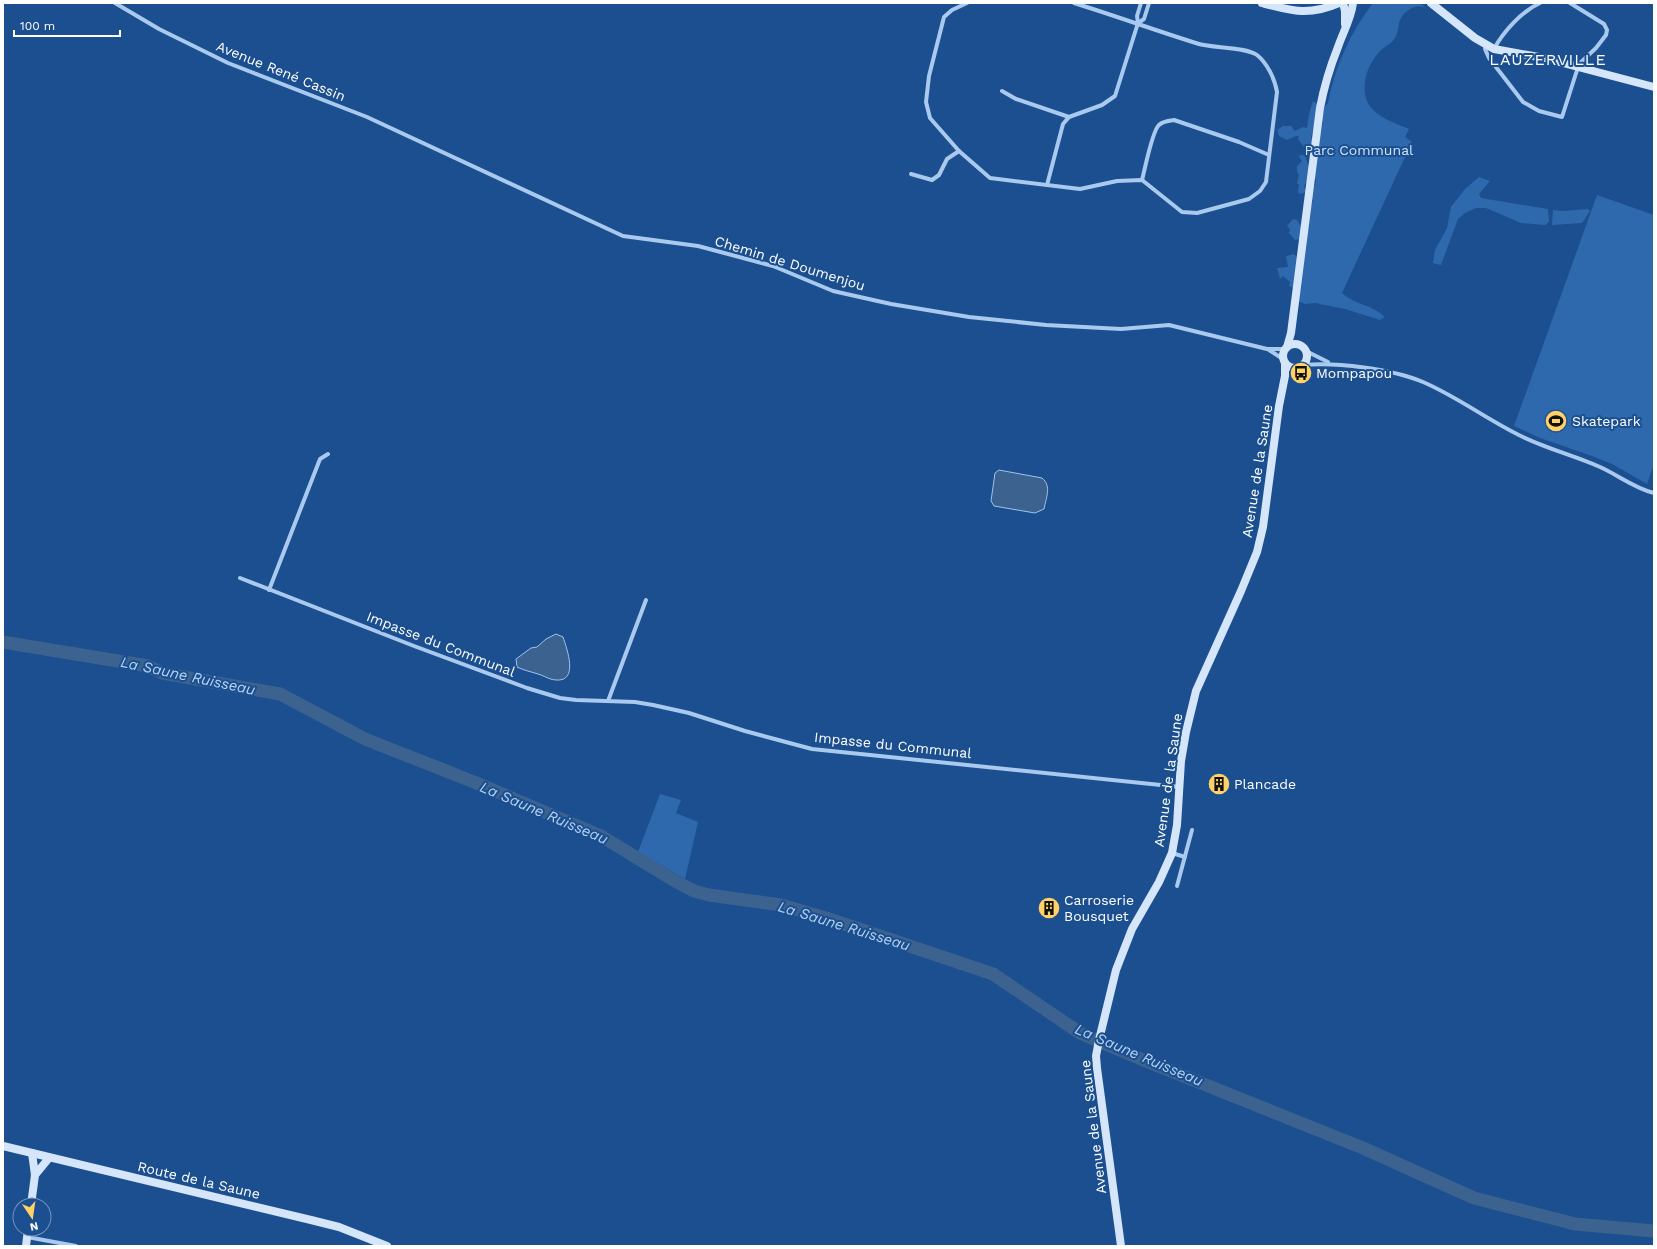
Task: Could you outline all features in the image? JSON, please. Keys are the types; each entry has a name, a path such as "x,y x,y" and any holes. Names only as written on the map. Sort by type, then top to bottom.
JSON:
{"street":[{"name":"Avenue René Cassin","path":"115,3 159,30 228,63 367,117 442,152"},
{"path":"967,3 952,10 944,17 929,76 926,102 930,118 960,151 990,178 1080,190 1117,181 1131,179 1142,180 1182,212 1197,213 1249,199 1260,191 1266,182 1277,92 1276,83 1265,64 1256,54 1201,44 1074,3"},
{"path":"1046,185 1063,124 1069,117 1102,105 1115,96 1138,23 1137,16 1141,3"},
{"path":"1138,23 1144,19 1149,3"},
{"path":"1262,3 1297,12 1322,9 1339,3"},
{"path":"1288,9 1306,8 1326,3"},
{"path":"1343,3 1346,17 1343,33"},
{"path":"1284,361 1292,320 1320,108 1328,72 1350,17 1353,3"},
{"path":"1431,3 1486,46 1494,49 1544,58 1654,87"},
{"path":"1494,49 1531,5 1540,3"},
{"path":"1486,46 1485,49 1489,58 1523,102 1539,111 1562,117 1578,67 1582,61 1596,48 1606,35 1607,30 1604,24 1570,3"},
{"path":"1002,91 1016,99 1069,117"},
{"path":"1142,180 1153,134 1157,126 1163,121 1174,120 1239,142 1269,155"},
{"path":"911,174 932,180 940,175 947,159 960,151"},
{"name":"Chemin de Doumenjou","path":"442,152 623,236 698,246 773,266 833,291 891,304 969,317 1121,329 1169,326 1266,349"},
{"path":"1292,320 1295,332 1307,358 1300,366"},
{"path":"1266,349 1286,348 1296,344 1313,356 1330,363 1392,373 1423,382 1525,438 1599,467 1637,487 1654,493"},
{"path":"1266,349 1289,366 1330,363"},
{"name":"Avenue de la Saune","path":"1121,1246 1097,1068 1097,1052 1101,1030 1116,970 1127,941 1159,882 1172,853 1178,825 1182,761 1186,732 1196,691 1257,552 1263,527 1279,406 1286,370 1284,361"},
{"name":"Avenue de la Saune","path":"1283,389 1291,374 1300,366"},
{"path":"270,590 320,459 328,454"},
{"name":"Impasse du Communal","path":"240,578 407,644 527,688 560,698 635,702 689,713 745,731 812,749 1180,787"},
{"path":"608,701 646,600"},
{"path":"1177,886 1192,830"},
{"path":"1172,853 1185,857"},
{"name":"Route de la Saune","path":"3,1146 339,1227 387,1246"},
{"path":"32,1153 35,1175 32,1197"},
{"path":"35,1175 49,1158"},
{"path":"43,1237 76,1246"}],"green space":[{"name":"Parc Communal","path":"1373,3 1421,3 1425,7 1421,6 1413,8 1403,15 1395,38 1381,50 1373,60 1365,80 1365,94 1370,106 1379,115 1409,129 1405,137 1412,142 1342,293 1352,300 1374,309 1385,317 1380,320 1345,309 1315,303 1305,304 1298,301 1298,290 1289,286 1290,282 1283,276 1280,279 1277,268 1288,267 1286,256 1294,254 1298,258 1300,239 1295,240 1289,233 1290,229 1287,226 1293,219 1297,220 1303,229 1313,200 1309,195 1315,185 1316,179 1308,180 1304,186 1306,192 1300,194 1298,192 1299,185 1297,183 1299,174 1297,173 1297,166 1302,161 1299,157 1300,155 1305,155 1310,171 1323,122 1319,117 1315,123 1311,137 1314,142 1310,149 1306,150 1298,139 1299,136 1287,140 1279,136 1277,130 1283,126 1291,126 1295,131 1303,127 1307,128 1313,101 1324,108 1328,103 1344,50 1357,26"},
{"path":"1479,177 1490,181 1479,194 1481,198 1548,209 1549,221 1546,225 1521,223 1486,208 1476,208 1465,213 1458,219 1441,265 1433,263 1435,250 1447,228 1451,207 1465,189"},
{"path":"1597,195 1654,215 1654,464 1647,484 1612,464 1540,438 1514,426"},
{"path":"1588,209 1590,211 1582,223 1552,225 1553,210 1563,211"},
{"path":"660,794 681,800 676,813 698,822 685,879 638,852"}],"shaded area":[{"path":"999,470 1042,478 1048,488 1044,509 1035,513 994,506 991,501 995,473"},
{"path":"556,634 563,637 569,656 570,664 567,676 563,679 554,680 517,667 516,659 531,648 537,647 546,639"}],"waterway":[{"name":"La Saune Ruisseau","path":"3,642 148,666 162,673 280,694 365,739 474,782 601,836 694,891 709,895 781,905 829,919 993,974 1080,1033 1363,1148 1474,1198 1575,1224 1654,1231"}],"place":[{"name":"Mompapou","path":"1301,373"},
{"name":"Skatepark","path":"1556,421"},
{"name":"Plancade","path":"1219,784"},
{"name":"Carroserie Bousquet","path":"1049,908"}],"district":[{"name":"LAUZERVILLE","path":"1548,59"}]}
